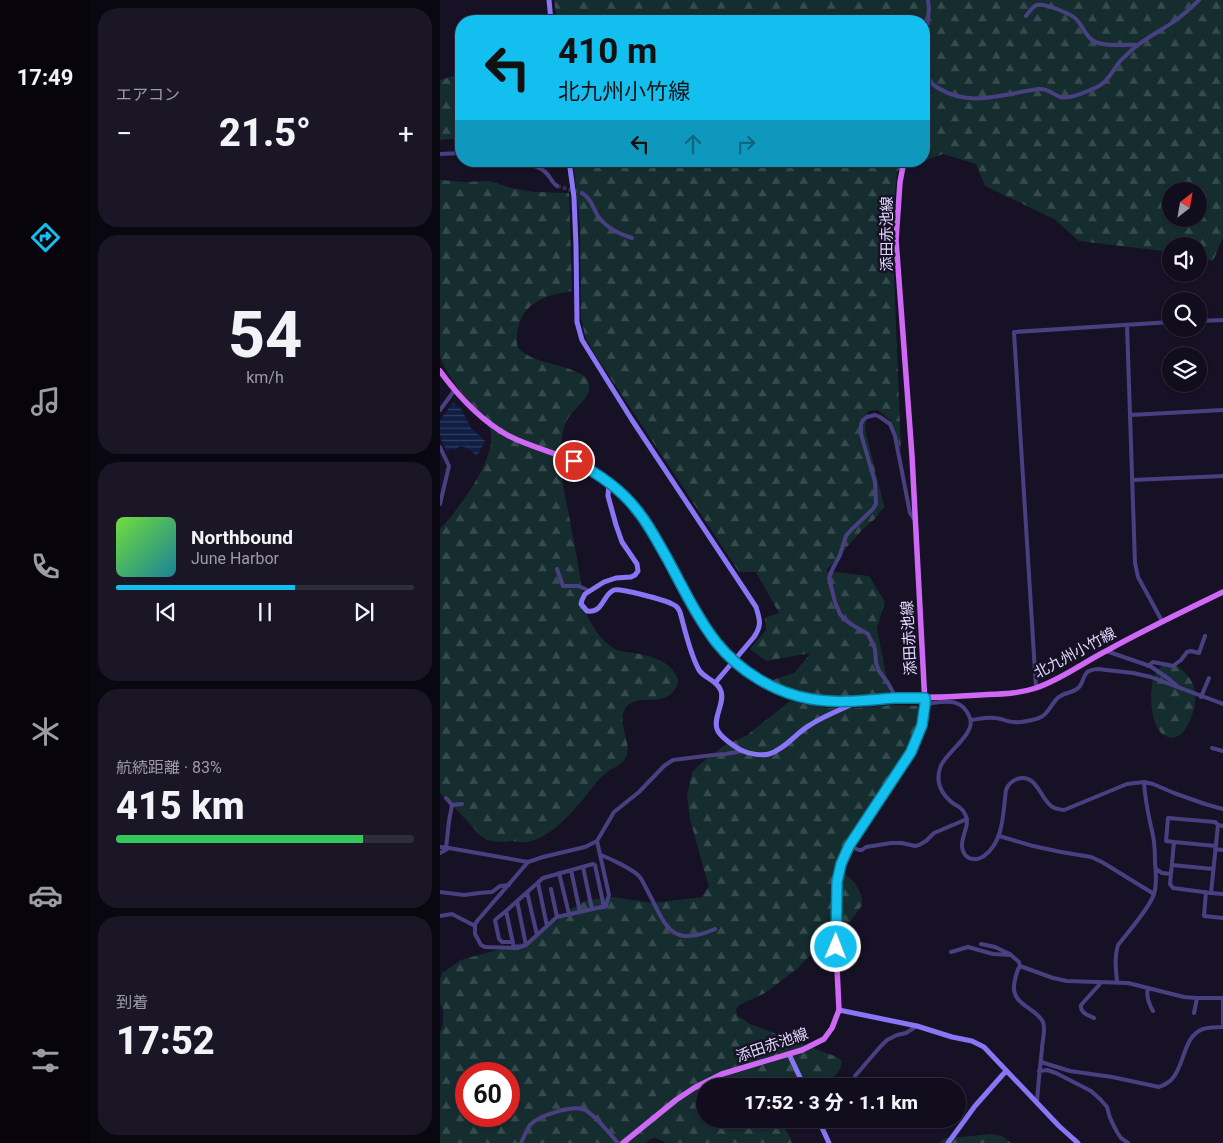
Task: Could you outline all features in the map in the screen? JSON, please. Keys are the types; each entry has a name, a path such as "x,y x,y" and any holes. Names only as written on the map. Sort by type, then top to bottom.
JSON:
{"main road":[{"name":"添田赤池線","path":"624,1143 676,1100 694,1088 722,1074 802,1050 824,1039 832,1028 839,1010 836,947 837,882 841,864 849,846 911,752 922,725 925,701 912,456 896,240 903,167"},
{"name":"北九州小竹線","path":"440,371 454,391 472,409 495,427 511,437 574,461 591,470 609,483 636,508 650,529 704,625 717,643 734,660 763,681 787,693 822,701 856,702 896,698 925,701 1016,693 1036,688 1058,679 1105,651 1223,592"}],"street":[{"path":"549,0 550,15"},
{"path":"928,0 928,15"},
{"path":"930,81 934,86 947,94 968,99 1046,89 1061,97 1068,97 1088,91 1108,80 1118,64 1138,45 1173,22 1199,0"},
{"path":"1026,16 1037,5 1044,6 1071,14 1090,39 1098,43 1138,45"},
{"path":"440,154 455,153"},
{"path":"534,167 545,171 557,186"},
{"path":"570,167 574,197 577,322 582,340 632,420 756,607 760,619 760,629 754,638 715,683"},
{"path":"582,193 588,196 599,217 605,223 623,235 632,238"},
{"path":"1207,321 1223,320"},
{"path":"1036,688 1014,332 1162,323"},
{"path":"1127,325 1135,563 1138,577 1162,621"},
{"path":"440,410 454,391"},
{"path":"1130,414 1223,410"},
{"path":"896,698 888,683 878,671 875,648 870,637 844,619 840,614 829,583 830,575 840,555 846,536 876,504 875,482 861,434 861,424 867,417 875,415 890,424 895,436 910,513 915,521"},
{"path":"440,447 449,466 440,504"},
{"path":"1132,480 1223,476"},
{"path":"609,483 608,496 616,525 622,542 638,564 638,571 631,577 616,578 589,591 585,594 581,604 587,611 591,611 599,608 611,592 619,590 655,598 678,607 699,670 715,683 721,691 722,696 716,724 717,729 719,733 742,751"},
{"path":"557,569 563,586 579,586 589,591"},
{"path":"1148,666 1153,662 1173,666 1178,664 1187,652 1199,653 1205,636"},
{"path":"1105,651 1148,666 1170,679 1179,687"},
{"path":"971,720 998,718 1015,723 1039,718 1060,696 1080,687 1083,677 1092,669 1133,672 1223,704"},
{"path":"1201,697 1209,678"},
{"path":"925,701 958,702 966,710 971,720 967,733 944,759 938,780 940,790 965,813 967,819 962,850 972,860 979,860 988,854 995,844 999,836 1008,785 1014,780 1023,778 1028,778 1033,782 1050,806 1056,809 1064,810 1127,784 1144,782 1205,804 1223,808"},
{"path":"597,841 608,895 606,906 558,917 526,945 485,947 481,945 475,926 478,920 528,862 543,856 585,847 597,841 614,812 639,792 664,766 673,760 742,751 768,754 775,751 810,725 856,702"},
{"path":"1212,748 1223,752"},
{"path":"1117,982 1115,971 1118,945 1154,894 1156,869 1154,837 1149,822 1144,782"},
{"path":"446,798 452,805"},
{"path":"452,805 462,804"},
{"path":"447,848 452,805"},
{"path":"1223,826 1215,822 1168,818 1166,841 1215,847 1223,850"},
{"path":"849,846 862,850 866,847 892,843 919,845 926,842 934,833 967,819"},
{"path":"1218,825 1213,869 1204,916 1223,918"},
{"path":"999,836 1033,846 1091,857 1154,894"},
{"path":"1174,842 1170,884 1173,888 1223,894"},
{"path":"440,847 528,862"},
{"path":"440,853 447,848"},
{"path":"601,855 637,874 670,930 682,936 690,937 702,935 715,929"},
{"path":"514,945 502,942 499,939 495,920 543,878 593,864 596,867 604,906"},
{"path":"1172,865 1213,869"},
{"path":"583,867 592,909"},
{"path":"1156,869 1162,873 1171,874"},
{"path":"571,870 580,912"},
{"path":"560,873 569,914"},
{"path":"538,883 548,926"},
{"path":"440,892 464,895 492,892 500,886 509,885"},
{"path":"551,889 558,917"},
{"path":"527,892 537,935"},
{"path":"517,901 526,945"},
{"path":"506,911 514,945"},
{"path":"440,916 452,914 475,926"},
{"path":"981,944 995,947 1011,954 1019,962 1020,966 1053,978 1067,981 1128,983 1184,997 1223,998 1223,1026 1199,1031 1188,1046 1172,1080 1159,1087 1070,1071 1041,1062"},
{"path":"951,952 968,948 993,954 1011,954"},
{"path":"1020,966 1014,984 1014,992 1016,997 1040,1018 1044,1030 1037,1103"},
{"path":"1094,1018 1084,1013 1081,1005 1100,983"},
{"path":"1148,988 1147,993 1153,1011"},
{"path":"1194,1013 1197,998"},
{"path":"839,1010 917,1026 972,1041 984,1047 1078,1143"},
{"path":"855,1076 887,1040 906,1033 917,1026"},
{"path":"789,1054 800,1078"},
{"path":"1039,1071 1047,1070 1056,1073 1091,1091 1106,1107 1117,1132 1128,1143"},
{"path":"948,1143 975,1106 1006,1071"},
{"path":"521,1143 525,1132 531,1124 543,1117 572,1108 583,1108 591,1114 618,1143"},
{"path":"822,1128 829,1143"}],"green space":[{"path":"554,0 1223,0 1223,237 1213,261 1207,260 1207,237 1162,237 1162,251 1079,241 1054,219 985,186 976,164 943,154 930,159 930,15 556,15"},
{"path":"455,76 455,139 440,140 440,80"},
{"path":"574,167 907,167 897,171 892,227 901,450 890,420 878,410 868,411 865,429 884,506 876,518 862,530 826,571 869,576 885,602 877,628 890,696 829,698 785,688 770,681 794,673 811,653 766,661 750,649 766,630 765,618 779,613 756,572 739,572 594,353 585,336 581,318 580,223"},
{"path":"440,180 490,181 511,188 535,192 569,193 572,291 545,297 527,309 517,332 517,345 521,351 535,359 581,374 587,379 589,385 589,390 584,400 565,424 561,446 562,482 585,611 597,632 615,649 645,655 662,661 671,668 678,681 673,692 662,699 641,700 629,704 625,709 622,721 628,746 625,760 600,778 574,810 556,827 537,839 525,842 500,842 485,839 440,793 440,529 475,483 483,468 491,441 488,426 453,381 440,355"},
{"path":"1168,662 1184,672 1193,684 1195,692 1194,709 1189,723 1183,732 1173,738 1166,736 1156,726 1151,705 1151,691 1154,678 1159,668"},
{"path":"790,701 826,708 892,705 918,706 917,726 906,750 841,853 838,867 854,882 860,892 862,905 850,922 818,947 797,969 765,993 739,1005 736,1009 737,1015 750,1024 837,1057 842,1061 837,1074 832,1078 696,1078 696,1128 785,1128 792,1143 666,1143 656,1138 646,1143 440,1143 440,1032 443,1025 443,1009 440,1003 440,979 442,973 461,960 525,942 552,925 571,909 587,900 613,897 653,903 702,897 709,886 690,819 687,796 692,772 725,745 746,736"},
{"path":"991,1134 1002,1136 1011,1143 939,1143 945,1138"}],"water":[{"path":"454,403 461,409 471,428 485,441 477,456 467,448 460,446 455,450 451,449 447,452 440,437 440,420"}],"tunnel":[{"path":"557,186 582,193"}],"route":[{"path":"574,461 609,483 636,508 650,529 704,625 717,643 746,670 787,693 822,701 856,702 896,698 925,698 922,725 911,752 849,846 841,864 837,882 836,947"}]}
